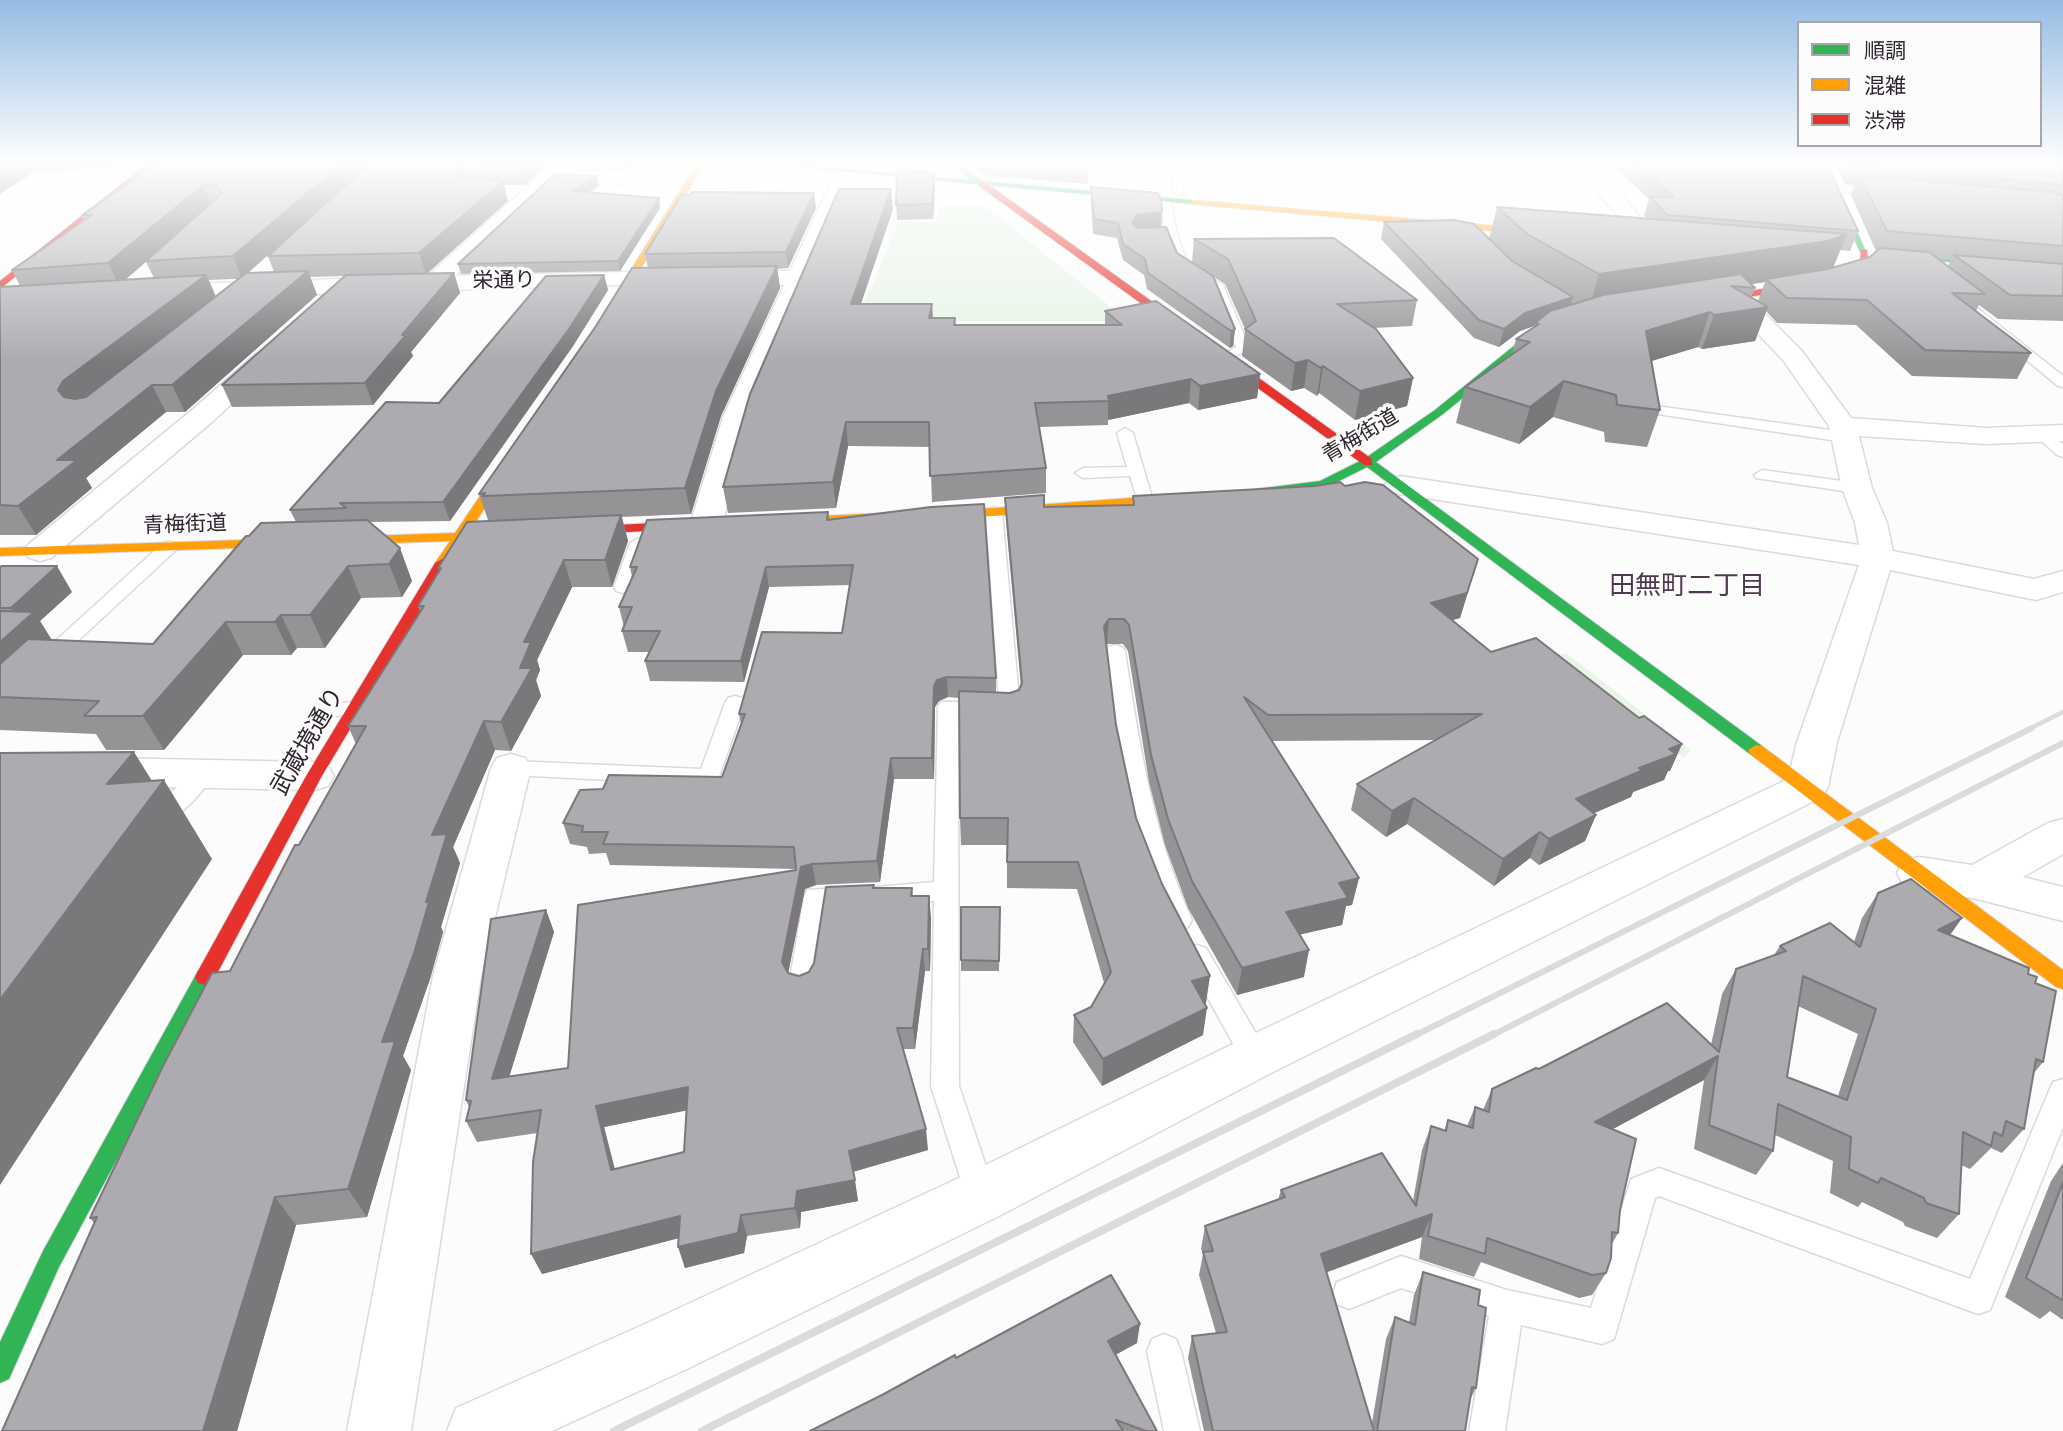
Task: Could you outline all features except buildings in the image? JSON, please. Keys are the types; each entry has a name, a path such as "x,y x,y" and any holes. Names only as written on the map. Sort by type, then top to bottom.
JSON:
{"main road":[{"path":"6,297 80,230"},
{"path":"601,325 661,230"},
{"path":"1046,230 1400,485 2063,981"},
{"path":"1682,304 1818,283 1851,273 1854,256 1847,230"},
{"path":"1854,256 2063,270"},
{"path":"1854,256 2063,279"},
{"name":"青梅街道","path":"1237,494 1323,484 1368,462 1439,412 1530,338 1577,322"},
{"name":"武蔵境通り","path":"0,1370 51,1259 314,776 458,537 524,441"},
{"path":"761,522 994,512 1199,497"},
{"path":"564,532 713,525"},
{"name":"青梅街道","path":"0,552 524,534"}],"street":[{"path":"434,283 492,230"},
{"path":"713,525 737,417 799,278 816,230"},
{"path":"1634,236 1636,230"},
{"path":"217,314 267,270"},
{"name":"栄通り","path":"141,284 249,288 799,278"},
{"path":"315,313 346,285"},
{"path":"479,1431 667,1346 981,1196 1255,1057 1807,787 1817,742 1878,558 1871,523 1857,488 1843,431 1792,355 1734,296"},
{"path":"40,551 202,416 285,341"},
{"path":"1843,431 1986,436 2052,433"},
{"path":"1400,485 1878,558 2036,590 2063,581"},
{"path":"379,1431 457,975 510,768"},
{"path":"0,769 314,776"},
{"path":"1977,882 2063,834"},
{"path":"1919,873 1977,882 2063,904"}],"lane":[{"path":"1165,230 1164,235 1183,266 1219,288 1243,349 1222,359"},
{"path":"1469,230 1481,243"},
{"path":"1946,288 2063,383"},
{"path":"1649,409 1843,431"},
{"path":"1125,433 1138,463 1145,501"},
{"path":"2052,433 2063,452"},
{"path":"1083,473 1138,463"},
{"path":"1762,475 1857,488"},
{"path":"981,1196 945,1086 948,707 1010,709 994,512"},
{"path":"623,587 644,528"},
{"path":"31,674 169,547"},
{"path":"1115,651 1139,810 1167,895 1205,972 1255,1057"},
{"path":"510,768 709,777 735,703"},
{"path":"323,710 355,709"},
{"path":"131,817 162,814 186,794 203,774"},
{"path":"802,984 816,897 946,891"},
{"path":"1349,1293 1402,1272 1507,1307 1602,1327 1642,1189 1659,1182 1978,1298 2063,1091"},
{"path":"1487,1431 1507,1307"},
{"path":"1164,1351 1182,1431"}],"green space":[{"path":"895,230 1015,230 1128,321 853,321 875,280"},
{"path":"1566,653 1690,749 1685,758 1638,733 1553,656"}],"railway":[{"path":"2029,729 2063,712"},
{"path":"1414,1036 2032,728"},
{"path":"1491,1036 2063,743"},
{"path":"614,1431 1417,1034"},
{"path":"702,1431 1494,1034"}],"traffic: fast":[{"path":"1854,230 1864,252"},
{"path":"1888,254 2063,270"},
{"path":"1256,493 1323,484 1368,462 1439,412 1530,338 1559,327"},
{"path":"1368,462 1756,750"},
{"path":"0,1370 51,1259 205,977"}],"traffic: slow":[{"path":"609,313 660,230"},
{"path":"1508,230 1545,233"},
{"path":"442,563 511,459"},
{"path":"777,522 994,512 1185,498"},
{"path":"0,552 511,535"},
{"path":"1756,750 2063,981"}],"traffic: jam":[{"path":"0,286 70,230"},
{"path":"1046,230 1368,462"},
{"path":"1700,302 1818,283 1851,273 1864,261 1864,252"},
{"path":"574,531 696,525"},
{"path":"205,977 314,776 442,563"}],"district":[{"name":"田無町二丁目","path":"1687,588"}]}
